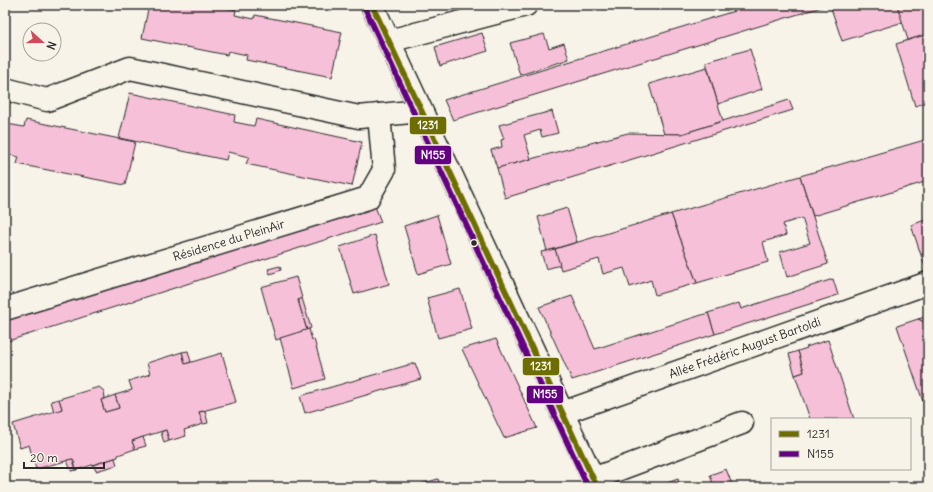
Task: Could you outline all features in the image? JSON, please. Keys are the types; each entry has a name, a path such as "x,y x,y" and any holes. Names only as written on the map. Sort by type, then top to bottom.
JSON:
{"street":[{"path":"372,5 595,483 742,423"},
{"path":"389,41 526,5"},
{"path":"5,89 47,100 130,68 359,116 421,111"},
{"name":"Résidence du PleinAir","path":"5,309 368,198 384,170 379,115"},
{"name":"Allée Frédéric August Bartoldi","path":"562,413 928,283"}],"building":[{"path":"149,5 211,5 236,10 235,15 254,19 255,15 342,32 332,77 246,60 247,55 228,51 227,55 142,38"},
{"path":"468,5 488,5 470,11"},
{"path":"754,5 828,5 453,120 444,100"},
{"path":"830,5 897,5 903,22 842,41"},
{"path":"897,5 928,5 928,34 908,40"},
{"path":"482,33 488,51 440,66 435,47"},
{"path":"544,34 549,48 564,43 569,59 520,75 510,43"},
{"path":"928,34 928,102 915,106 896,44"},
{"path":"750,49 762,89 718,104 706,62"},
{"path":"707,67 723,121 682,134 664,134 649,84"},
{"path":"130,93 235,115 234,122 254,126 256,119 362,142 352,186 246,164 249,157 228,152 226,160 119,138"},
{"path":"789,100 793,110 505,198 497,168 628,133 682,134"},
{"path":"552,111 558,133 542,137 540,130 524,135 531,159 497,168 491,150 502,147 501,140 504,139 499,125"},
{"path":"5,115 9,116 7,124 24,127 26,120 135,142 125,185 17,164 19,157 5,154"},
{"path":"928,139 928,181 813,216 800,176"},
{"path":"800,176 828,264 787,277 780,252 810,243 802,218 783,224 786,235 763,242 768,262 697,283 671,214"},
{"path":"373,201 381,222 5,342 5,319"},
{"path":"567,208 577,242 547,251 538,217"},
{"path":"671,214 697,283 655,295 651,280 630,287 624,268 603,274 599,259 561,270 555,249"},
{"path":"437,215 451,264 418,274 404,226"},
{"path":"928,219 928,252 921,255 911,225"},
{"path":"375,235 389,284 354,294 340,247"},
{"path":"555,249 560,265 546,269 541,252"},
{"path":"928,252 928,262 924,264 921,255"},
{"path":"280,266 281,270 270,274 268,269"},
{"path":"296,277 302,298 298,300 307,330 276,340 261,287"},
{"path":"833,279 838,295 715,334 708,313 739,303 741,309"},
{"path":"460,289 472,329 438,338 427,298"},
{"path":"572,296 595,349 708,313 715,334 572,380 539,307"},
{"path":"302,298 311,328 307,330 298,300"},
{"path":"928,316 928,324 918,319"},
{"path":"918,319 928,324 928,416 897,326"},
{"path":"309,329 312,340 314,339 325,379 294,388 280,338"},
{"path":"496,339 537,428 504,438 462,349"},
{"path":"828,340 854,418 810,418 795,375 804,372 798,351 807,348 806,347"},
{"path":"188,351 191,362 185,364 182,352"},
{"path":"798,351 804,372 795,375 789,354"},
{"path":"182,352 185,364 222,353 236,402 199,412 203,424 184,430 186,436 169,441 166,430 143,437 132,441 135,449 118,455 118,457 76,470 73,459 36,469 29,445 20,448 13,424 62,409 59,399 99,387 104,391 105,398 101,400 105,412 119,408 115,395 132,390 129,381 150,374 147,363"},
{"path":"415,363 421,379 305,413 300,396"},
{"path":"115,395 119,408 105,412 101,400"},
{"path":"59,399 62,409 54,412 51,401"},
{"path":"205,411 208,423 203,424 199,412"},
{"path":"166,430 169,441 164,443 161,432"},
{"path":"143,437 146,446 135,449 132,441"},
{"path":"115,458 117,465 96,471 93,465"},
{"path":"73,459 76,470 71,471 67,460"},
{"path":"726,469 733,487 714,487 710,475"},
{"path":"438,479 441,487 411,487"},
{"path":"678,479 680,486 685,484 687,487 656,487"}],"transit line":[{"name":"1231","path":"372,5 597,487"},
{"name":"N155","path":"365,8 588,487"}]}
